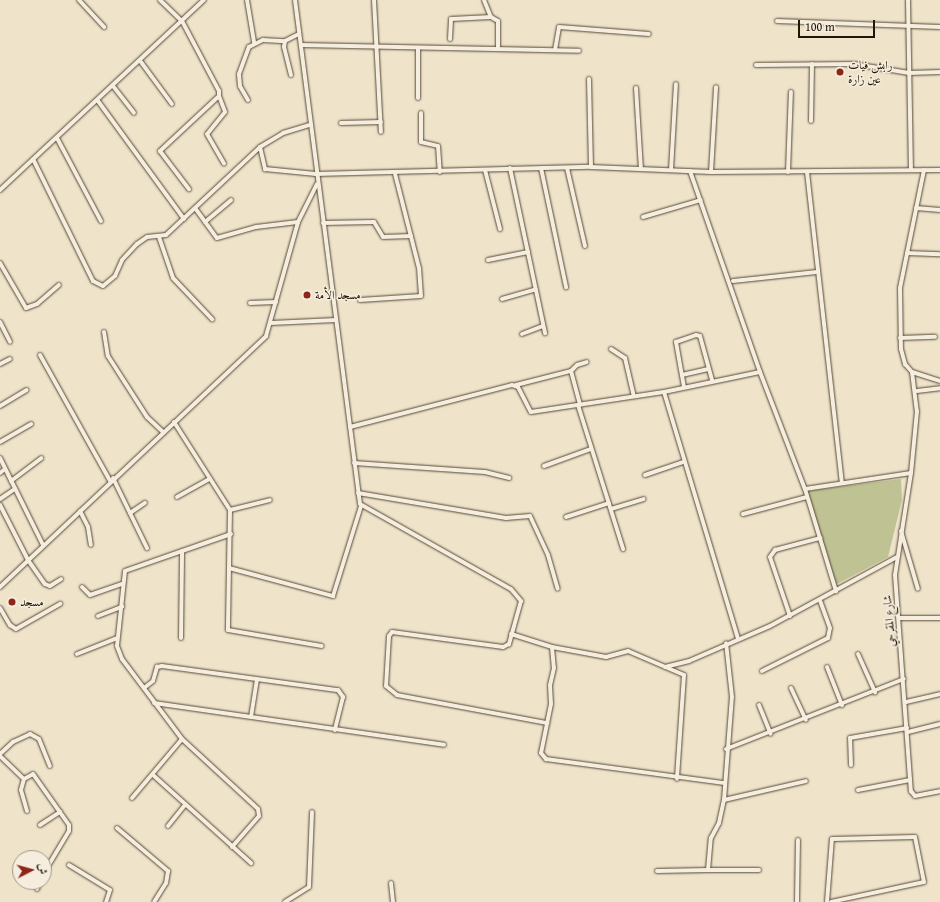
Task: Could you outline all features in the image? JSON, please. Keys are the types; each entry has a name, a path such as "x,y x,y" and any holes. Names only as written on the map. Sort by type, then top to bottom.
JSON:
{"street":[{"path":"79,0 104,28"},
{"path":"160,0 182,21 219,90 218,96 225,112 207,134 224,164"},
{"path":"0,190 33,158 141,62 204,0"},
{"path":"247,0 254,42 244,56 238,74 240,86 248,100"},
{"path":"229,568 333,596 361,506 358,493 317,184 295,0"},
{"path":"374,0 375,47 381,132"},
{"path":"484,0 491,17"},
{"path":"908,0 911,170"},
{"path":"450,39 451,19 491,17 498,21 498,49"},
{"path":"777,21 909,28 940,27"},
{"path":"555,50 559,27 649,34"},
{"path":"254,42 285,41 299,34"},
{"path":"285,41 291,75"},
{"path":"301,45 579,51"},
{"path":"418,48 418,98"},
{"path":"141,62 172,104"},
{"path":"811,121 812,64"},
{"path":"756,65 854,64 909,73 940,72"},
{"path":"589,79 591,167"},
{"path":"671,170 676,84"},
{"path":"113,86 134,113"},
{"path":"711,172 716,87"},
{"path":"636,88 641,169"},
{"path":"788,172 791,92"},
{"path":"189,189 160,151 218,96"},
{"path":"98,101 184,219"},
{"path":"421,113 421,142 438,146 440,172"},
{"path":"341,123 381,122"},
{"path":"33,158 95,284 103,286 111,281 122,260 144,238 166,235 260,147 283,133 310,125"},
{"path":"57,138 101,221"},
{"path":"260,147 265,169 316,174 395,174 510,168 591,167 711,172 940,170"},
{"path":"510,168 544,333"},
{"path":"541,168 566,287"},
{"path":"567,168 585,246"},
{"path":"485,170 500,229"},
{"name":"شارع المقرحي","path":"910,780 908,730 899,618 897,557 912,473 917,391 912,372 905,364 900,338 900,288 924,170"},
{"path":"690,171 760,372 805,489 836,591"},
{"path":"807,172 817,272 842,483"},
{"path":"360,300 421,296 419,268 395,174"},
{"path":"0,587 266,336 271,323 298,222 317,184"},
{"path":"205,222 231,200"},
{"path":"643,217 700,200"},
{"path":"195,208 217,238 256,226 298,222"},
{"path":"916,208 940,210"},
{"path":"323,223 374,222 383,237 411,236"},
{"path":"160,237 172,278 212,319"},
{"path":"488,260 528,252"},
{"path":"907,253 940,254"},
{"path":"0,263 26,308 37,304 59,285"},
{"path":"733,281 817,272"},
{"path":"502,299 536,289"},
{"path":"250,303 276,302"},
{"path":"271,323 336,320"},
{"path":"0,322 10,342"},
{"path":"522,334 543,326"},
{"path":"104,332 108,356 147,417 163,432"},
{"path":"684,387 676,342 696,335 700,336 712,380"},
{"path":"900,338 936,337"},
{"path":"611,349 625,358 634,396"},
{"path":"40,355 112,480 147,548"},
{"path":"0,364 10,359"},
{"path":"350,427 571,371 577,365 587,362"},
{"path":"682,375 708,369"},
{"path":"571,371 591,449 623,549"},
{"path":"516,385 529,412 664,392 712,380 760,372"},
{"path":"912,372 940,381"},
{"path":"917,391 940,388"},
{"path":"0,406 27,390"},
{"path":"664,392 683,462 738,638"},
{"path":"174,422 230,510 231,534 228,630 322,646"},
{"path":"0,442 31,424"},
{"path":"544,466 591,449"},
{"path":"0,458 43,545"},
{"path":"11,481 41,458"},
{"path":"645,475 683,462"},
{"path":"354,463 485,472 509,478"},
{"path":"0,473 6,469"},
{"path":"805,489 912,473"},
{"path":"177,497 209,479"},
{"path":"0,499 15,489"},
{"path":"358,493 506,518 530,516 548,555 558,588"},
{"path":"743,514 807,497"},
{"path":"611,509 644,499"},
{"path":"230,510 270,500"},
{"path":"130,513 145,503"},
{"path":"566,517 609,503"},
{"path":"0,505 28,560 47,585 61,579"},
{"path":"361,506 515,593 521,604 508,645 498,647 392,632 387,651 388,689 397,695 547,723"},
{"path":"80,512 88,527 91,545"},
{"path":"901,531 918,589"},
{"path":"231,534 128,568 123,574 122,607 117,638 118,653 182,739 258,809 259,816 232,847"},
{"path":"790,616 770,557 775,550 820,538"},
{"path":"181,638 182,551"},
{"path":"665,667 689,660 790,616 820,601 897,557"},
{"path":"82,587 90,595 122,584"},
{"path":"762,671 828,638 830,628 820,601"},
{"path":"0,608 10,626 16,630 60,604"},
{"path":"98,616 122,607"},
{"path":"899,618 940,618"},
{"path":"511,634 552,647 606,657 628,650 684,675 677,779"},
{"path":"78,654 117,638"},
{"path":"708,870 711,838 719,823 724,800 726,749 732,683 726,643"},
{"path":"552,647 554,668 547,723 541,752 546,759 677,779 724,783"},
{"path":"858,654 874,692"},
{"path":"144,688 153,681 159,666 341,691 343,697 335,730"},
{"path":"827,667 842,705"},
{"path":"726,749 771,734 904,679"},
{"path":"251,717 257,680"},
{"path":"791,688 806,720"},
{"path":"906,702 940,694"},
{"path":"154,703 444,745"},
{"path":"759,705 771,734"},
{"path":"852,765 850,738 940,724"},
{"path":"24,779 0,755 13,742 30,734 39,738 50,766"},
{"path":"132,798 182,739"},
{"path":"24,779 34,775 69,825 69,831 52,860"},
{"path":"153,775 184,806 251,863"},
{"path":"24,779 22,799 27,811"},
{"path":"858,790 910,780 913,795 940,791"},
{"path":"724,800 806,781"},
{"path":"168,826 184,806"},
{"path":"40,825 60,812"},
{"path":"285,902 309,887 312,812"},
{"path":"117,828 168,871 166,883 154,902"},
{"path":"827,902 832,839 915,837 924,882 831,902"},
{"path":"797,902 798,840"},
{"path":"69,865 110,890 106,902"},
{"path":"657,871 759,870"},
{"path":"391,883 392,902"}],"green space":[{"path":"901,479 902,500 888,557 835,585 807,491"}],"place":[{"name":"رابش فيات عين زارة","path":"840,72"},
{"name":"مسجد الأمة","path":"307,295"},
{"name":"مسجد","path":"12,602"}]}
